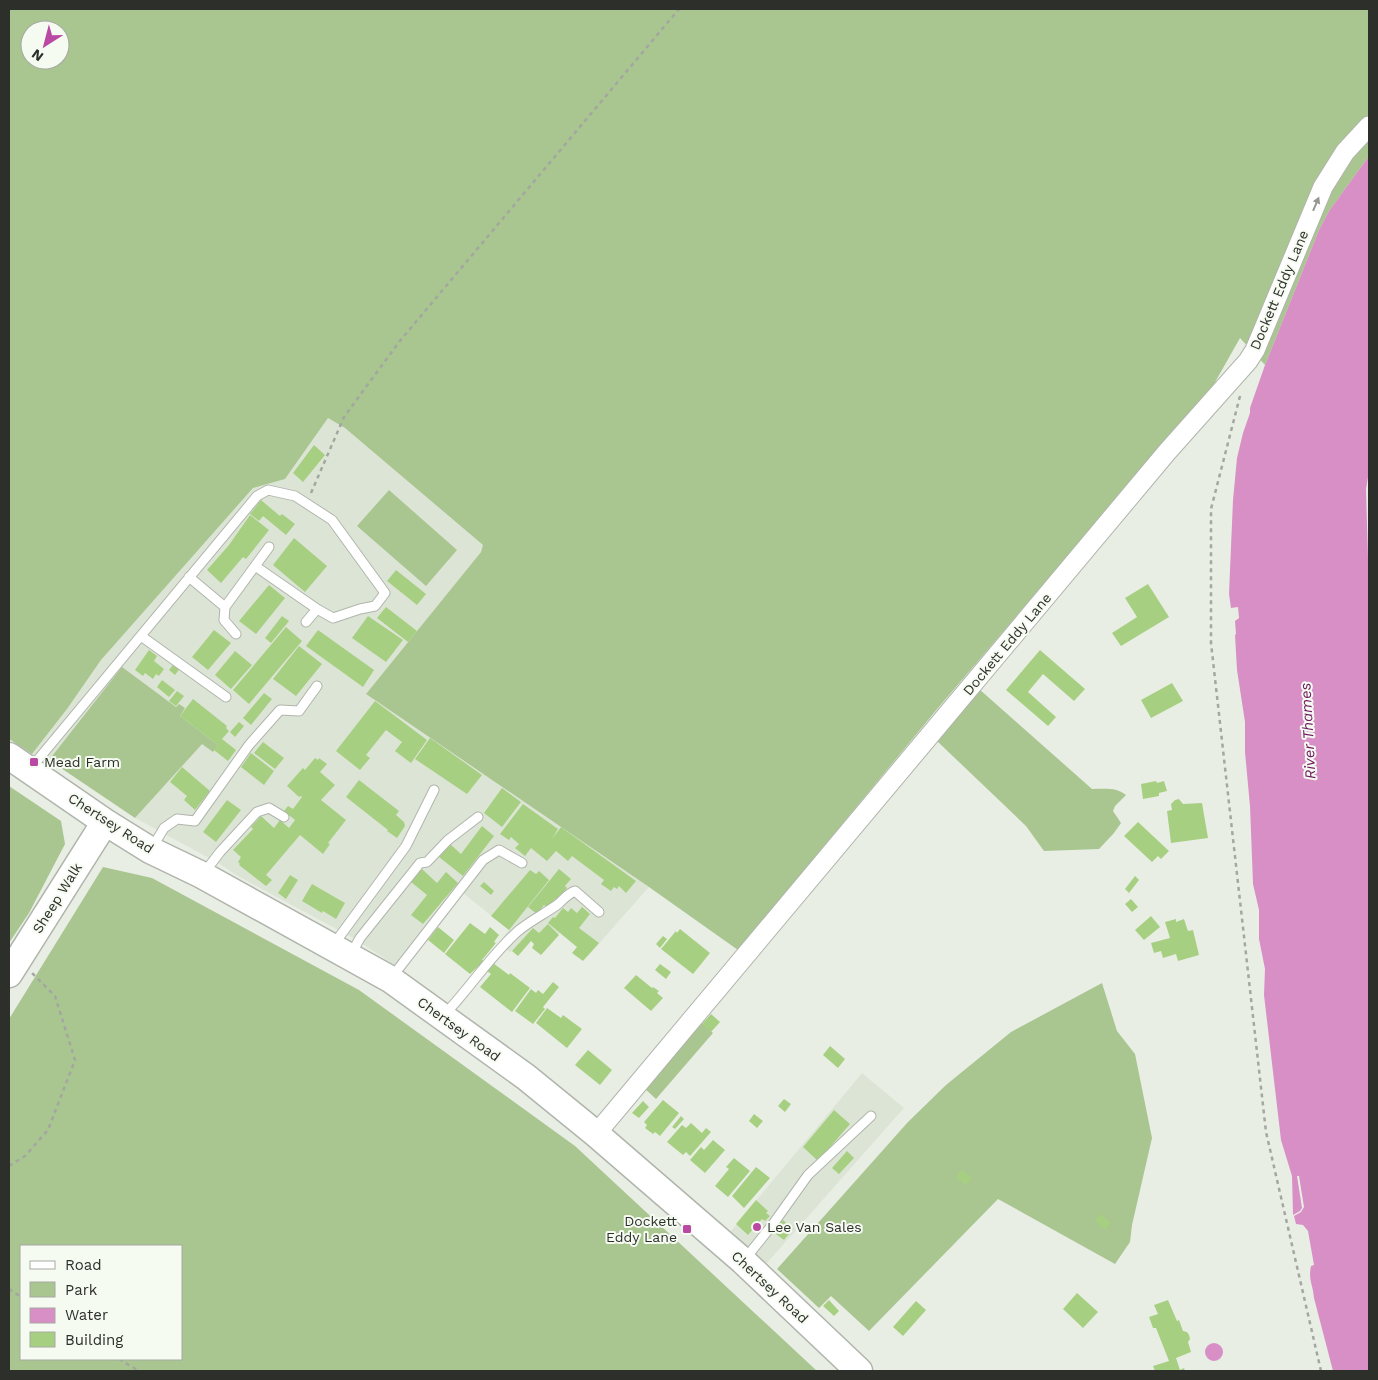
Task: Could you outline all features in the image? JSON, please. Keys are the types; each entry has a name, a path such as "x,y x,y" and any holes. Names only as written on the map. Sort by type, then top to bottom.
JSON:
{"main road":[{"name":"Chertsey Road","path":"19,763 105,822 150,850 202,875 341,951 390,980 442,1016 526,1077 596,1134 743,1261 859,1371"},
{"name":"Sheep Walk","path":"12,968 105,822"}],"street":[{"name":"Dockett Eddy Lane","path":"596,1134 1167,452 1248,361 1255,350 1323,187 1345,152 1369,126"}],"lane":[{"path":"19,763 141,636 257,496 268,490 295,496 332,520 385,593 375,606 333,618 316,609 255,566"},
{"path":"236,634 224,620 225,607 270,547"},
{"path":"189,577 225,607"},
{"path":"306,622 316,609"},
{"path":"141,636 226,697"},
{"path":"150,850 164,828 177,819 195,821 249,745 280,710 299,711 317,686"},
{"path":"341,951 406,846 434,790"},
{"path":"202,875 256,812 269,808 284,817"},
{"path":"341,951 360,938 420,863 427,862 448,840 478,817"},
{"path":"390,980 483,860 499,850 522,863"},
{"path":"442,1016 457,1001 495,954 519,930 558,904 569,894 575,891 599,912"},
{"path":"743,1261 773,1224 808,1175 871,1116"}],"path":[{"path":"306,504 344,417 399,342 679,9"},
{"path":"1240,394 1211,509 1211,643 1266,1132 1321,1371"},
{"path":"9,1166 25,1156 48,1130 74,1060 55,996 36,976 12,968"},
{"path":"9,1289 20,1296"},
{"path":"121,1360 139,1371"}],"shaded area":[{"path":"328,418 345,428 483,545 481,552 366,694 649,887 588,956 560,933 544,952 531,941 510,952 506,949 459,1008 450,1002 509,930 463,893 401,969 353,938 135,818 202,743 180,716 185,708 176,707 122,668 49,760 32,754 67,709 101,660 253,488 285,479"},
{"path":"862,1073 904,1108 766,1264 731,1231"}],"green space":[{"path":"9,9 1369,9 1369,156 1329,211 1319,230 1265,365 1240,338 1214,384 938,708 738,950 366,694 481,552 483,545 345,428 328,418 285,479 253,488 101,660 67,709 32,754 9,739"},
{"path":"389,490 457,550 426,586 357,526"},
{"path":"122,667 176,707 179,704 185,708 180,716 218,745 213,752 202,744 135,818 49,760"},
{"path":"979,689 1092,789 1114,790 1126,795 1115,806 1113,811 1121,823 1099,849 1044,851 1026,826 937,741"},
{"path":"9,786 61,821 65,844 29,913 9,943"},
{"path":"103,867 152,878 359,990 575,1146 817,1371 9,1371 9,1019"},
{"path":"1102,983 1117,1031 1135,1054 1152,1138 1132,1225 1130,1242 1115,1264 998,1199 869,1331 831,1296 819,1308 777,1269 908,1122 946,1085 1011,1032"},
{"path":"698,1020 713,1033 656,1099 643,1087"}],"water":[{"name":"River Thames","path":"1369,156 1369,471 1366,489 1369,592 1369,1371 1333,1371 1310,1279 1311,1266 1314,1265 1308,1231 1303,1225 1296,1224 1294,1216 1301,1212 1304,1207 1299,1176 1297,1176 1302,1208 1293,1215 1292,1176 1281,1140 1264,995 1265,969 1259,939 1259,910 1253,884 1245,722 1237,670 1235,635 1235,621 1239,618 1238,607 1231,608 1229,594 1233,500 1237,458 1250,408 1265,365 1319,230 1329,211"},
{"path":"1214,1343 1220,1346 1223,1352 1220,1358 1214,1361 1208,1358 1205,1352 1208,1346"}],"building":[{"path":"314,445 325,455 303,482 293,473"},
{"path":"261,500 280,516 282,514 295,524 286,535 263,516 259,521 250,514"},
{"path":"250,515 269,530 246,559 243,557 221,583 207,570 229,545"},
{"path":"294,538 327,566 305,592 273,565"},
{"path":"396,570 426,594 417,605 387,581"},
{"path":"1148,584 1169,617 1121,646 1112,633 1137,617 1125,598"},
{"path":"269,585 285,598 256,634 239,621"},
{"path":"386,607 417,631 408,642 377,618"},
{"path":"282,616 289,621 271,643 265,638"},
{"path":"368,616 403,640 386,662 352,638"},
{"path":"286,627 302,641 249,704 233,690"},
{"path":"214,630 231,643 208,670 192,657"},
{"path":"318,630 374,670 363,687 306,646"},
{"path":"299,646 322,664 296,696 273,679"},
{"path":"149,650 157,656 154,661 164,669 159,676 156,674 153,679 145,673 143,676 135,670"},
{"path":"1040,650 1085,689 1074,701 1043,674 1028,692 1056,717 1048,726 1006,690"},
{"path":"235,651 252,665 231,689 215,675"},
{"path":"175,662 181,667 175,675 169,670"},
{"path":"162,680 175,690 169,697 157,687"},
{"path":"1172,683 1183,701 1151,718 1141,700"},
{"path":"177,691 184,696 176,706 169,701"},
{"path":"264,693 272,699 251,725 243,718"},
{"path":"193,699 227,726 226,728 229,731 222,739 236,750 228,761 214,750 218,745 180,716"},
{"path":"375,701 427,740 411,763 395,751 402,742 386,730 366,755 370,758 360,770 336,751"},
{"path":"239,722 244,726 235,737 230,732"},
{"path":"430,738 482,775 467,794 415,759"},
{"path":"263,742 284,758 275,769 254,753"},
{"path":"251,753 274,771 264,785 241,767"},
{"path":"315,758 318,760 319,758 327,764 320,772 335,785 321,800 346,820 328,843 330,844 323,854 300,835 266,875 272,880 266,886 239,865 238,862 241,857 233,850 253,829 251,827 261,816 274,828 280,820 289,828 295,820 284,811 288,806 293,809 302,797 299,797 287,786"},
{"path":"182,767 210,791 195,810 184,800 187,796 170,782"},
{"path":"359,780 399,811 396,815 404,822 405,826 397,838 346,797"},
{"path":"1156,781 1157,783 1164,781 1167,791 1159,793 1159,796 1143,799 1141,784"},
{"path":"502,788 521,802 502,827 484,813"},
{"path":"1179,799 1183,804 1202,803 1208,838 1171,843 1167,811 1172,810 1171,804"},
{"path":"227,800 241,810 216,842 203,832"},
{"path":"523,804 558,829 552,839 561,827 636,881 626,893 619,886 617,889 614,887 611,891 601,884 604,880 572,856 568,861 556,851 547,861 531,848 525,856 515,848 519,844 511,837 509,840 500,834"},
{"path":"1138,822 1169,851 1161,859 1158,856 1152,862 1124,836"},
{"path":"482,826 494,836 463,876 439,857 450,844 461,854"},
{"path":"422,869 437,883 446,872 458,883 423,924 411,915 427,895 411,882"},
{"path":"559,869 571,879 565,886 567,888 548,908 544,905 537,914 528,907"},
{"path":"530,870 536,874 539,871 549,880 509,930 491,916"},
{"path":"290,875 298,880 286,899 278,893"},
{"path":"1135,876 1139,880 1129,893 1125,889"},
{"path":"484,882 494,891 491,895 480,886"},
{"path":"312,884 345,903 336,919 302,901"},
{"path":"1131,899 1138,907 1132,912 1125,904"},
{"path":"582,907 590,914 579,928 599,943 583,961 572,953 577,947 548,923 563,908 568,912 571,908 577,913"},
{"path":"1151,916 1160,927 1144,940 1135,930"},
{"path":"1176,919 1176,922 1184,919 1188,931 1193,930 1199,955 1178,961 1176,954 1163,958 1161,951 1154,953 1151,943 1170,938 1165,922"},
{"path":"470,923 485,934 490,927 499,935 494,942 496,943 482,960 484,961 470,974 445,954"},
{"path":"548,924 559,935 541,955 532,948 534,944 531,941 518,956 512,951 533,928 539,933"},
{"path":"438,927 454,940 444,953 428,940"},
{"path":"680,929 710,953 693,974 661,949 676,931 677,933"},
{"path":"663,936 667,939 660,948 656,944"},
{"path":"493,963 530,988 512,1012 480,987 491,974 487,971"},
{"path":"660,964 671,972 666,979 655,970"},
{"path":"636,975 652,988 659,991 657,993 663,998 651,1011 624,988"},
{"path":"553,982 559,987 543,1007 545,1009 533,1024 515,1011 531,989 536,993 538,990 543,994"},
{"path":"547,1008 561,1018 563,1015 582,1029 567,1048 536,1023"},
{"path":"711,1014 720,1022 711,1032 702,1024"},
{"path":"830,1046 845,1059 838,1068 823,1055"},
{"path":"588,1050 612,1070 600,1085 575,1065"},
{"path":"784,1099 791,1104 785,1112 778,1106"},
{"path":"663,1100 679,1113 660,1136 655,1132 653,1134 645,1128 647,1125 644,1122"},
{"path":"643,1101 649,1107 639,1118 632,1113"},
{"path":"834,1110 850,1124 818,1161 803,1147"},
{"path":"754,1114 763,1121 757,1128 749,1121"},
{"path":"681,1116 684,1119 675,1129 672,1127"},
{"path":"691,1123 702,1133 706,1128 711,1132 690,1156 686,1152 683,1155 667,1142 682,1125 686,1128"},
{"path":"713,1140 725,1150 705,1173 690,1160 701,1147 704,1150"},
{"path":"847,1151 854,1158 839,1174 832,1168"},
{"path":"734,1158 750,1171 728,1197 715,1186 729,1169 726,1167"},
{"path":"756,1167 770,1178 744,1208 732,1196"},
{"path":"962,1170 972,1178 965,1185 956,1177"},
{"path":"756,1200 768,1211 766,1213 770,1216 765,1221 762,1219 748,1235 736,1224"},
{"path":"1101,1214 1111,1223 1105,1230 1095,1221"},
{"path":"783,1220 793,1229 784,1240 773,1232"},
{"path":"1077,1293 1098,1312 1083,1328 1063,1309"},
{"path":"829,1300 839,1311 834,1316 823,1306"},
{"path":"1168,1300 1177,1321 1179,1320 1183,1331 1187,1332 1190,1339 1188,1342 1191,1352 1176,1358 1180,1370 1184,1368 1185,1371 1155,1371 1153,1366 1169,1361 1156,1328 1153,1328 1149,1317 1158,1314 1154,1305"},
{"path":"916,1301 926,1310 903,1336 893,1327"}],"place":[{"name":"Mead Farm","path":"34,762"},
{"name":"Lee Van Sales","path":"757,1227"},
{"name":"Dockett Eddy Lane","path":"687,1229"}]}
